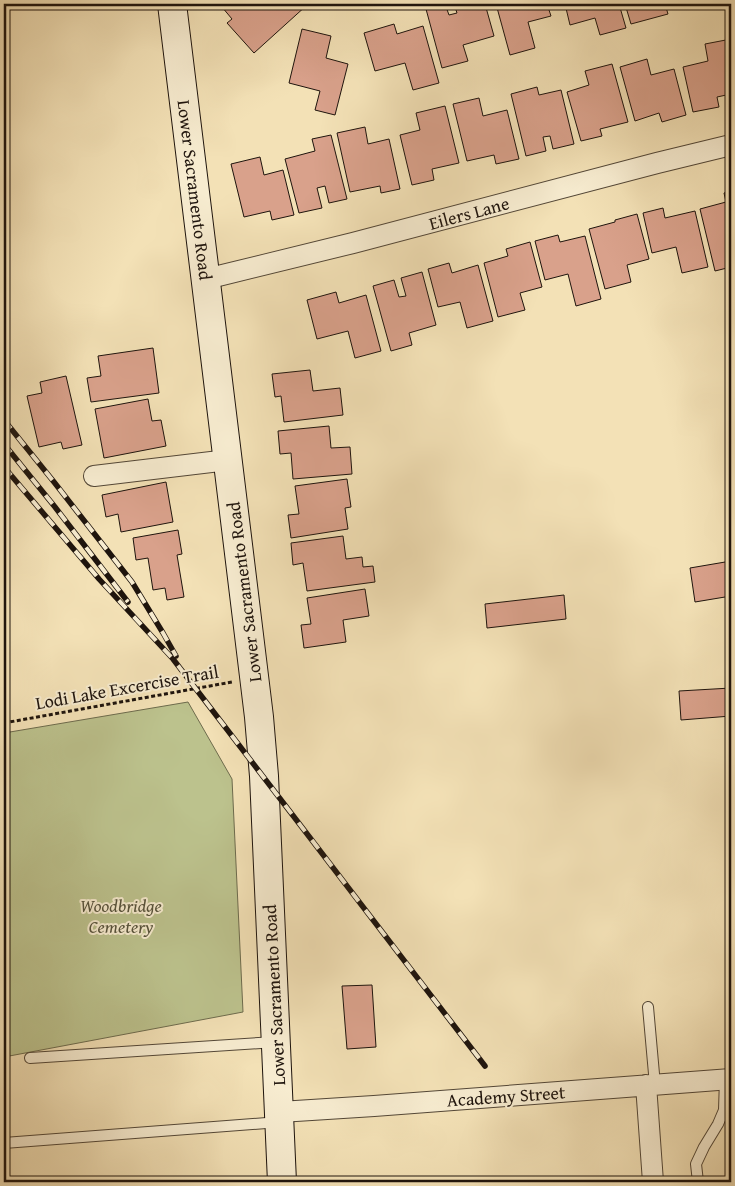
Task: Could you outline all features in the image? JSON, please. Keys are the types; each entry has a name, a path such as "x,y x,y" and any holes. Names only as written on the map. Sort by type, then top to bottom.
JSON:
{"main road":[{"name":"Lower Sacramento Road","path":"172,4 255,678 264,776 282,1182"}],"street":[{"name":"Eilers Lane","path":"206,279 731,145"},
{"path":"94,476 228,460"},
{"name":"Academy Street","path":"280,1117 393,1104 728,1079"},
{"path":"650,1085 652,1182"}],"lane":[{"path":"648,1007 650,1085"},
{"path":"30,1058 276,1042"},
{"path":"698,1182 696,1164 724,1110 728,1079"},
{"path":"4,1142 280,1117"}],"path":[{"name":"Lodi Lake Excercise Trail","path":"4,722 255,678"}],"green space":[{"name":"Woodbridge Cemetery","path":"188,702 232,779 243,1012 4,1057 4,733"}],"building":[{"path":"226,4 307,5 254,53 227,23 232,19 222,7"},
{"path":"445,4 449,15 457,13 454,4 485,4 494,36 463,45 468,61 442,68 426,9"},
{"path":"496,4 547,4 551,16 528,22 535,48 510,55"},
{"path":"565,4 619,4 626,28 600,35 595,18 570,25"},
{"path":"625,4 665,4 668,14 631,24"},
{"path":"394,24 397,34 423,26 439,83 413,90 405,63 375,71 364,33"},
{"path":"302,29 331,36 326,58 348,64 335,115 315,110 320,91 289,83"},
{"path":"731,39 731,94 717,97 719,107 693,112 683,67 708,61 705,44"},
{"path":"647,59 651,75 674,69 686,115 662,122 659,113 635,121 620,67"},
{"path":"612,64 628,122 600,129 602,136 581,141 567,92 589,85 585,71"},
{"path":"537,87 539,95 561,90 574,144 553,149 550,136 543,137 546,151 526,156 511,94"},
{"path":"479,98 483,116 507,110 519,159 496,164 494,155 467,161 453,104"},
{"path":"445,106 459,163 432,169 434,180 412,185 400,135 420,130 416,113"},
{"path":"365,127 368,144 389,139 400,189 381,193 380,186 350,192 337,133"},
{"path":"331,135 347,199 329,203 325,186 317,188 322,208 299,213 285,159 315,151 312,139"},
{"path":"260,157 264,175 283,170 294,215 272,220 270,211 244,217 231,164"},
{"path":"731,191 731,267 715,271 700,209 726,202 724,193"},
{"path":"663,208 665,218 695,211 708,267 682,273 676,247 652,253 643,213"},
{"path":"637,214 649,259 627,265 631,282 605,289 589,229"},
{"path":"558,235 560,242 585,236 601,299 576,306 568,274 545,280 535,241"},
{"path":"530,242 542,287 520,293 525,310 498,317 484,263 508,256 506,249"},
{"path":"449,263 452,273 478,265 493,321 467,328 460,302 438,307 428,269"},
{"path":"422,272 436,325 409,333 412,345 391,351 373,286 394,280 399,297 406,296 401,278"},
{"path":"336,292 339,303 366,295 381,351 355,358 348,331 317,339 307,300"},
{"path":"153,348 159,393 91,402 87,378 101,376 98,356"},
{"path":"310,370 313,391 340,388 343,415 284,422 281,396 275,397 272,374"},
{"path":"66,376 82,445 63,449 61,442 39,447 27,396 42,393 40,382"},
{"path":"148,399 152,421 161,420 166,446 104,458 95,409"},
{"path":"329,426 331,448 350,447 352,474 293,479 291,453 280,454 278,431"},
{"path":"347,479 351,507 345,508 348,529 291,538 288,515 299,514 295,486"},
{"path":"166,482 173,522 121,532 118,514 106,517 102,495"},
{"path":"178,530 182,554 177,555 184,597 167,600 165,588 153,590 148,558 136,560 133,538"},
{"path":"343,536 346,559 362,557 363,567 373,566 375,582 307,591 303,563 293,565 291,543"},
{"path":"731,561 731,596 695,602 690,568"},
{"path":"365,589 369,616 343,620 346,642 304,648 301,625 311,624 307,598"},
{"path":"564,595 566,619 487,628 485,604"},
{"path":"731,688 731,716 681,720 679,691"},
{"path":"372,985 376,1047 347,1049 342,986"}],"railway":[{"path":"4,420 132,582 176,656"},
{"path":"4,444 128,602"},
{"path":"4,467 99,579 173,659 485,1066"}]}
